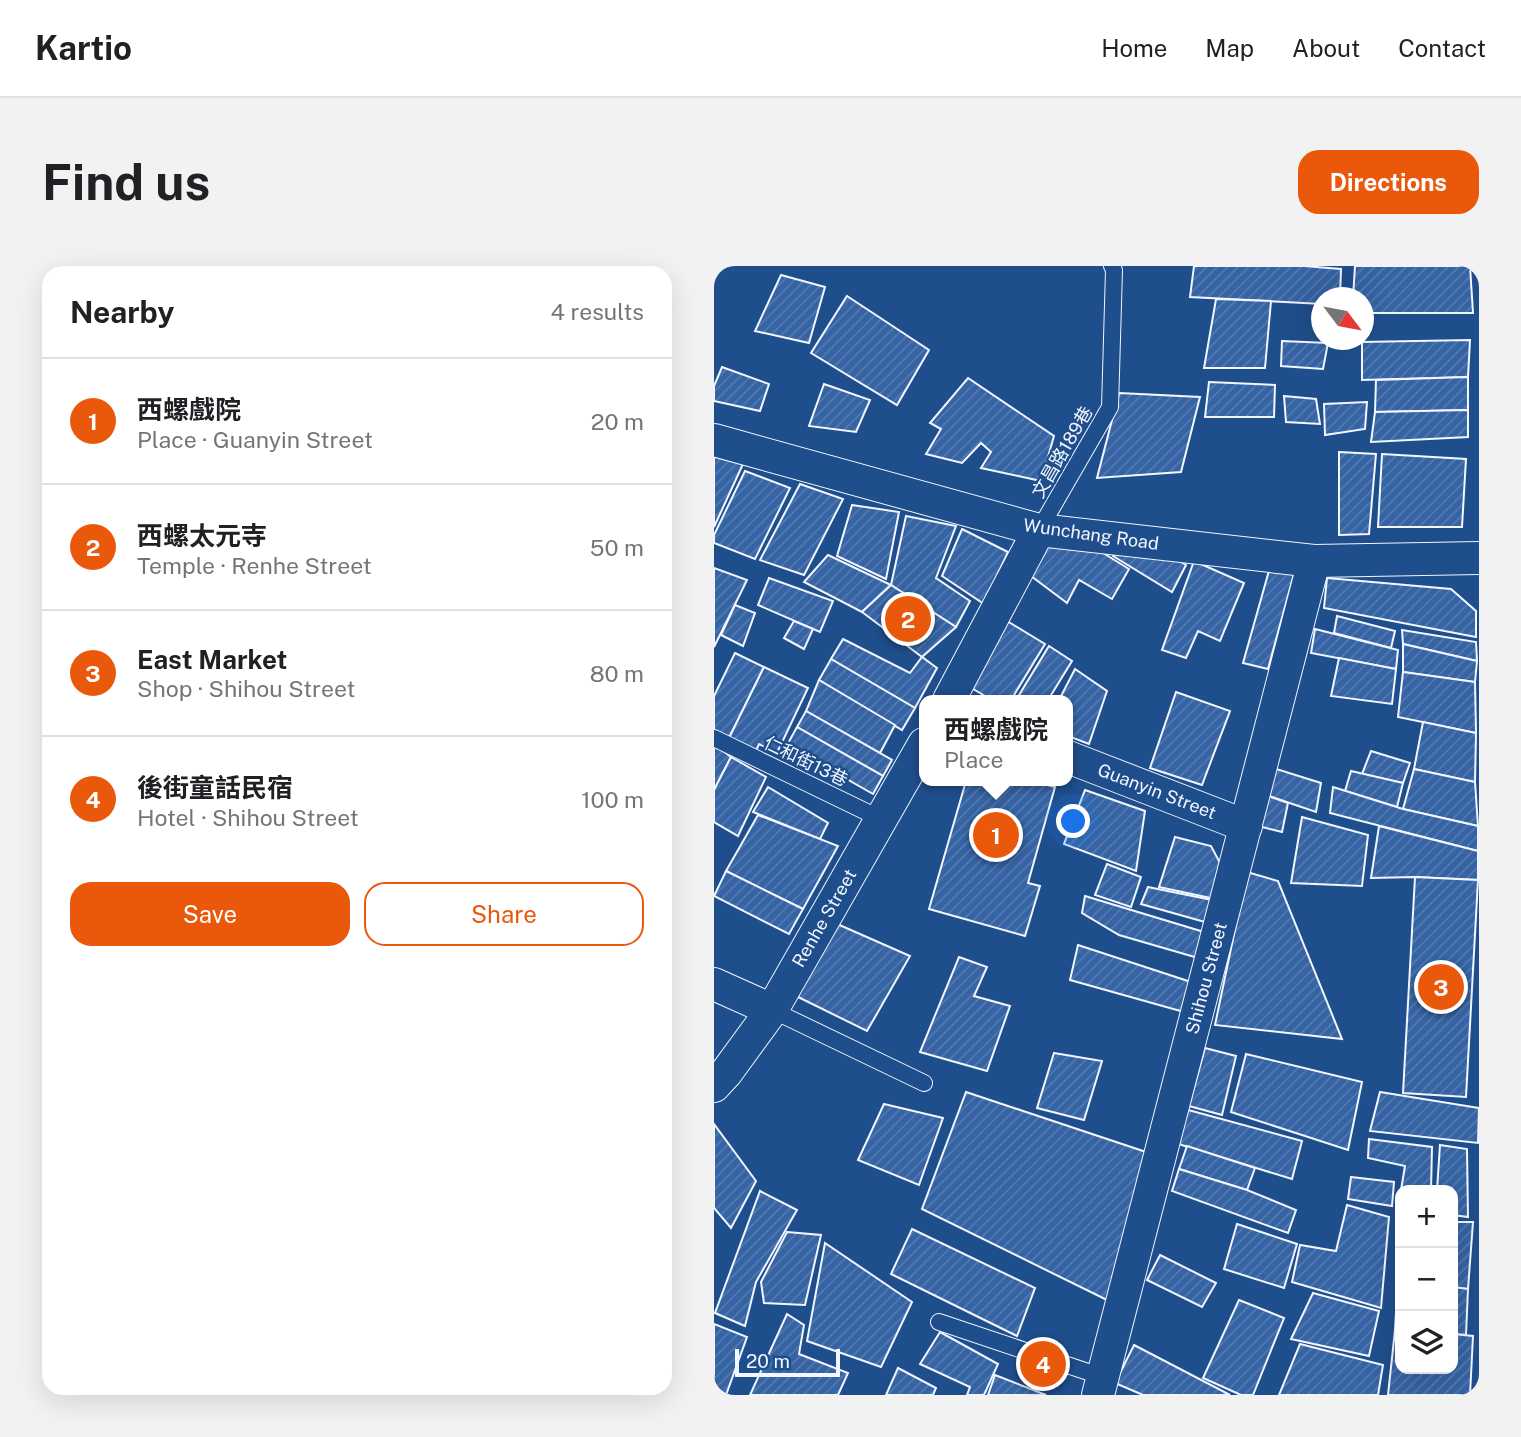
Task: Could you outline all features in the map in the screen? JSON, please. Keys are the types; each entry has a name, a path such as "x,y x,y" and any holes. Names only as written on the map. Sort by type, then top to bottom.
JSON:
{"street":[{"name":"Wunchang Road","path":"714,440 1039,530 1314,561 1479,558"},
{"path":"952,695 1039,530"},
{"name":"Shihou Street","path":"1101,1386 1314,561"},
{"name":"Renhe Street","path":"714,1086 772,1010 919,753"},
{"name":"Guanyin Street","path":"1073,759 1246,825"},
{"path":"714,984 772,1010"}],"lane":[{"name":"文昌路189巷","path":"1039,530 1110,407 1112,266"},
{"name":"仁和街13巷","path":"714,738 881,819"},
{"path":"772,1010 924,1083"},
{"path":"939,1322 1101,1386"}],"building":[{"path":"1194,266 1304,266 1341,269 1340,287 1311,287 1311,303 1190,297"},
{"path":"1355,266 1470,266 1473,313 1374,313 1374,287 1354,287"},
{"path":"781,275 825,287 809,343 755,331"},
{"path":"847,296 929,350 897,405 811,353"},
{"path":"1216,299 1271,301 1265,368 1204,368"},
{"path":"1470,340 1468,377 1362,380 1362,350 1374,350 1374,342"},
{"path":"1282,341 1311,342 1311,350 1327,350 1323,369 1281,366"},
{"path":"722,367 769,384 760,411 714,401 714,386"},
{"path":"1468,377 1468,410 1375,412 1376,380"},
{"path":"968,378 1054,436 1041,481 981,468 991,452 981,443 962,463 926,454 941,429 930,423"},
{"path":"1209,382 1275,385 1274,417 1205,417"},
{"path":"824,384 870,400 856,432 809,426"},
{"path":"1119,393 1200,397 1181,472 1097,478"},
{"path":"1284,396 1316,399 1320,424 1286,422"},
{"path":"1367,402 1365,429 1325,435 1324,404"},
{"path":"1468,410 1468,437 1371,442 1375,412"},
{"path":"1339,452 1376,454 1369,534 1339,535"},
{"path":"714,454 743,464 714,527"},
{"path":"1382,454 1466,459 1462,527 1378,527"},
{"path":"745,471 790,488 755,559 714,543 714,535"},
{"path":"800,484 843,499 804,575 760,560"},
{"path":"852,505 899,512 886,579 837,556"},
{"path":"906,516 956,526 936,578 970,601 956,627 891,585"},
{"path":"962,529 1008,552 984,604 942,576"},
{"path":"1047,541 1090,545 1129,569 1112,599 1079,580 1067,603 1027,573"},
{"path":"1118,548 1160,549 1186,565 1172,592 1113,556"},
{"path":"828,555 891,585 862,612 804,582"},
{"path":"1194,561 1244,583 1220,641 1198,631 1186,658 1162,650"},
{"path":"1270,567 1295,570 1268,669 1243,663"},
{"path":"714,568 747,580 714,647"},
{"path":"769,578 833,601 820,632 758,605"},
{"path":"1327,578 1451,589 1476,611 1476,637 1324,608"},
{"path":"891,585 956,627 922,657 862,612"},
{"path":"735,605 755,613 743,646 721,635"},
{"path":"1337,616 1395,631 1391,648 1334,633"},
{"path":"794,621 813,629 804,649 784,638"},
{"path":"1007,621 1045,644 1014,695 983,695 968,686"},
{"path":"1315,629 1398,650 1396,669 1311,653"},
{"path":"1402,630 1476,642 1477,661 1403,644"},
{"path":"843,639 910,673 922,657 937,668 922,695 919,695 915,708 831,659"},
{"path":"1403,644 1477,661 1475,682 1403,672"},
{"path":"1049,646 1072,661 1051,695 1019,695"},
{"path":"735,653 764,667 729,738 714,730 714,696"},
{"path":"1339,658 1396,669 1392,704 1331,696"},
{"path":"831,659 915,708 902,730 819,680"},
{"path":"764,667 808,688 777,753 759,744 756,751 729,738"},
{"path":"1075,669 1107,691 1089,744 1073,738 1073,695 1062,695"},
{"path":"1403,672 1475,682 1476,733 1398,717"},
{"path":"819,680 895,725 880,753 806,711"},
{"path":"1176,692 1230,711 1202,785 1150,768"},
{"path":"806,711 892,760 883,776 797,727"},
{"path":"1423,722 1476,733 1475,782 1414,769"},
{"path":"797,727 883,776 873,794 787,745"},
{"path":"714,744 731,757 714,790"},
{"path":"1371,751 1410,763 1403,783 1362,774"},
{"path":"731,757 766,777 738,836 714,822 714,790"},
{"path":"1267,766 1321,783 1316,812 1260,793"},
{"path":"1414,769 1475,782 1478,826 1403,809"},
{"path":"1351,771 1403,783 1397,807 1345,791"},
{"path":"965,786 1055,787 1028,883 1040,886 1025,936 929,909"},
{"path":"768,787 828,823 820,839 753,812"},
{"path":"1333,787 1403,809 1478,826 1478,851 1330,813"},
{"path":"1085,790 1145,811 1136,871 1064,844"},
{"path":"1260,793 1288,803 1282,832 1254,825"},
{"path":"758,815 838,846 803,909 726,871"},
{"path":"1302,817 1368,835 1362,886 1291,883"},
{"path":"1379,826 1478,851 1478,880 1371,878"},
{"path":"1175,837 1211,846 1227,876 1220,900 1159,887"},
{"path":"1107,864 1141,877 1131,907 1095,895"},
{"path":"726,871 803,909 789,934 714,896"},
{"path":"1247,872 1278,881 1342,1039 1215,1025"},
{"path":"1415,877 1478,880 1466,1097 1403,1093"},
{"path":"1148,887 1212,900 1205,922 1141,904"},
{"path":"1085,896 1204,932 1198,958 1119,935 1082,913"},
{"path":"835,923 910,956 867,1031 790,993"},
{"path":"1078,945 1191,982 1184,1012 1070,980"},
{"path":"959,957 987,967 974,996 1010,1006 987,1071 920,1052"},
{"path":"1205,1048 1236,1056 1222,1115 1189,1106"},
{"path":"1054,1053 1102,1061 1084,1120 1037,1108"},
{"path":"1246,1054 1362,1082 1348,1150 1231,1112"},
{"path":"966,1092 1146,1152 1107,1300 922,1209"},
{"path":"1380,1092 1479,1108 1478,1143 1370,1131"},
{"path":"884,1104 943,1118 919,1185 858,1160"},
{"path":"1181,1108 1302,1141 1292,1179 1172,1142"},
{"path":"714,1124 756,1181 731,1228 714,1208"},
{"path":"1369,1139 1432,1147 1431,1185 1402,1185 1405,1166 1368,1158"},
{"path":"1440,1145 1467,1149 1468,1217 1458,1216 1458,1185 1437,1185"},
{"path":"1187,1146 1255,1168 1247,1190 1179,1169"},
{"path":"1179,1169 1247,1190 1296,1210 1288,1233 1172,1191"},
{"path":"1351,1177 1394,1182 1392,1206 1348,1199"},
{"path":"760,1191 797,1210 756,1282 745,1326 715,1313"},
{"path":"1347,1205 1389,1217 1381,1308 1292,1282 1300,1245 1336,1251"},
{"path":"1458,1222 1473,1222 1468,1289 1458,1288"},
{"path":"1237,1224 1297,1244 1284,1288 1224,1269"},
{"path":"912,1229 1035,1288 1017,1336 891,1274"},
{"path":"787,1232 821,1235 805,1305 764,1303 761,1282"},
{"path":"825,1243 912,1302 881,1367 807,1341"},
{"path":"1160,1255 1216,1283 1202,1307 1147,1280"},
{"path":"1458,1288 1468,1289 1466,1335 1458,1334"},
{"path":"1313,1293 1379,1311 1369,1356 1291,1339"},
{"path":"1239,1300 1284,1318 1253,1395 1241,1395 1203,1378"},
{"path":"787,1314 804,1325 799,1354 848,1373 838,1395 750,1395"},
{"path":"714,1324 747,1337 726,1395 714,1395"},
{"path":"1395,1330 1395,1374 1458,1374 1458,1334 1473,1336 1470,1395 1388,1395"},
{"path":"940,1332 998,1364 984,1395 967,1395 970,1387 920,1364"},
{"path":"1300,1344 1383,1365 1378,1395 1279,1395"},
{"path":"1134,1345 1230,1395 1143,1395 1115,1383"},
{"path":"898,1368 936,1388 933,1395 886,1395"},
{"path":"995,1375 1046,1395 988,1395"}],"place":[{"name":"西螺太元寺","path":"908,619"},
{"name":"西螺戲院","path":"996,835"},
{"name":"East Market","path":"1441,987"},
{"name":"後街童話民宿","path":"1043,1364"}]}
